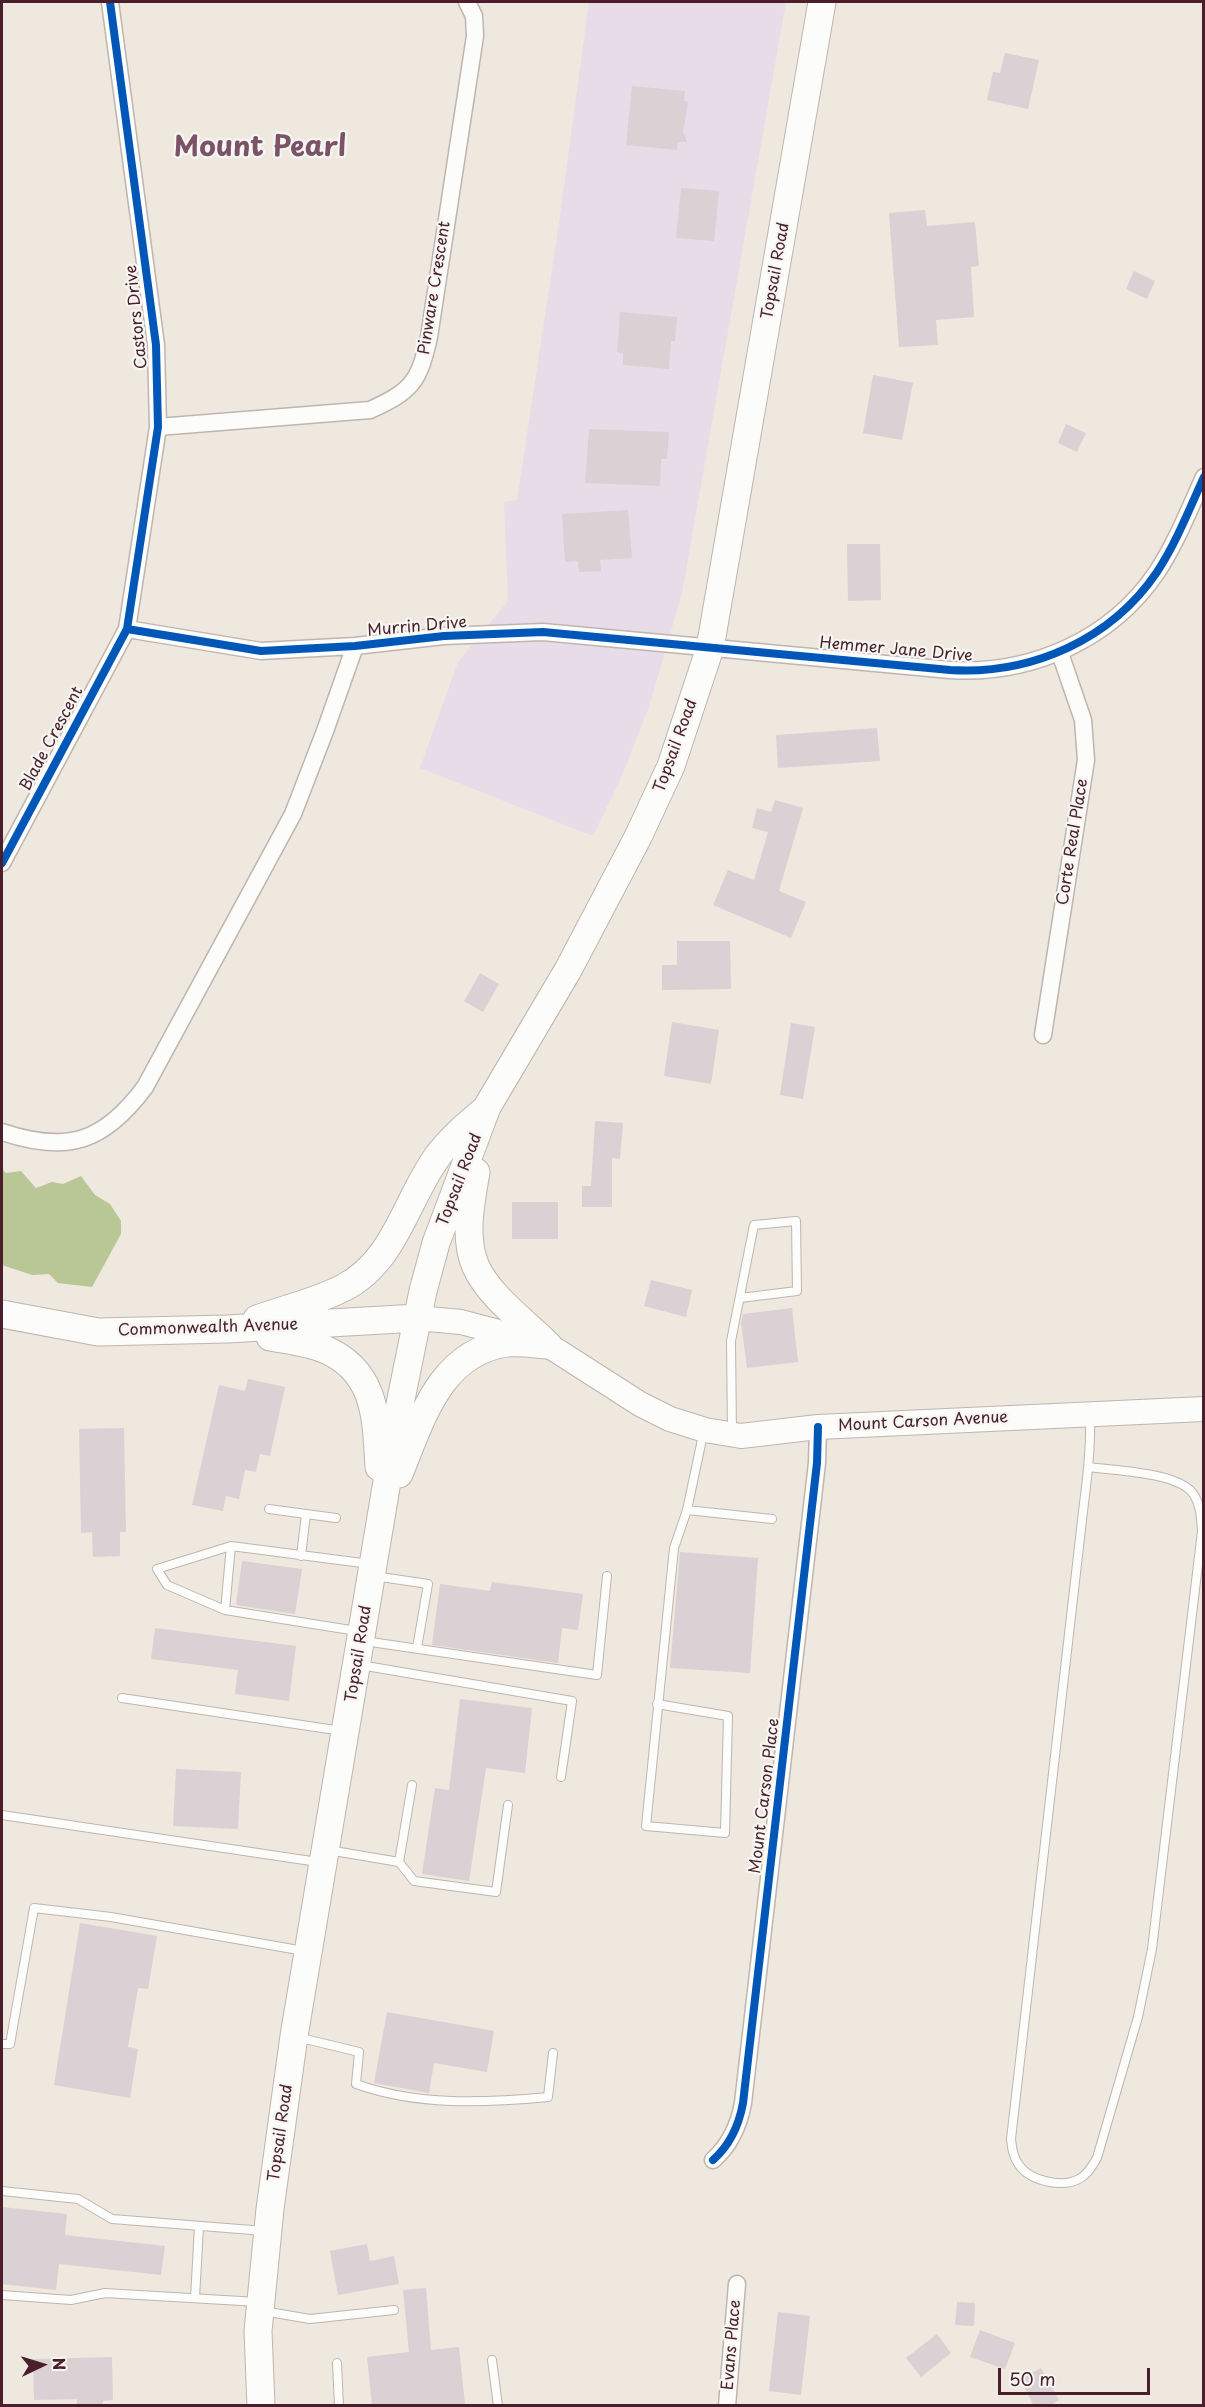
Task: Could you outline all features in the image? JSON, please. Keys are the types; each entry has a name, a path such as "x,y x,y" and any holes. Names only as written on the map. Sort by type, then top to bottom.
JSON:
{"main road":[{"name":"Topsail Road","path":"261,2406 258,2331 260,2306 294,2036 323,1856 417,1318 436,1243 487,1107 568,970 638,837 671,766 710,648 822,2"},
{"path":"227,1329 343,1288 361,1276 378,1259 400,1228 436,1158 453,1137 487,1107"},
{"path":"487,1107 470,1210 470,1244 476,1267 487,1284 548,1345"},
{"name":"Commonwealth Avenue","path":"2,1314 98,1332 227,1329 417,1318"},
{"name":"Mount Carson Avenue","path":"417,1318 461,1322 548,1345 640,1404 670,1419 705,1430 741,1436 818,1426 1203,1409"},
{"path":"227,1329 308,1344 326,1350 342,1361 365,1383 376,1417 382,1514"},
{"path":"382,1514 429,1402 453,1368 483,1348 508,1343 548,1345"}],"street":[{"name":"Castors Drive","path":"110,2 156,345 158,427 127,629"},
{"name":"Pinware Crescent","path":"158,427 370,410 394,399 415,381 424,359 429,337 475,36 474,16 468,2"},
{"name":"Hemmer Jane Drive","path":"710,648 969,671 1007,668 1060,653 1111,622 1142,591 1167,555 1203,477"},
{"name":"Murrin Drive","path":"127,629 261,651 355,646 444,636 543,632 710,648"},
{"name":"Blade Crescent","path":"2,863 127,629"},
{"path":"2,1132 36,1140 79,1141 100,1132 117,1120 145,1087 293,814 326,731 355,646"},
{"name":"Corte Real Place","path":"1042,1035 1086,760 1083,720 1060,653"},
{"name":"Mount Carson Place","path":"713,2160 730,2141 744,2103 817,1463 818,1426"},
{"name":"Evans Place","path":"727,2406 737,2284"}],"lane":[{"path":"732,1434 731,1341 754,1225 796,1221 796,1291 740,1298"},
{"path":"1089,1467 1166,1478 1184,1485 1194,1495 1201,1510 1202,1531 1152,1949 1138,2017 1097,2158 1089,2171 1078,2180 1049,2182 1030,2176 1019,2166 1013,2154 1011,2139 1089,1467 1092,1451 1090,1415"},
{"path":"657,1704 728,1716 725,1833 646,1826 657,1704 674,1548 687,1510 705,1430"},
{"path":"269,1509 336,1518"},
{"path":"687,1510 772,1519"},
{"path":"301,1556 306,1514"},
{"path":"417,1648 428,1584 373,1570 301,1556 231,1546 157,1569 167,1585 225,1610 572,1701 561,1777"},
{"path":"225,1610 231,1546"},
{"path":"360,1646 417,1648 597,1675 607,1576"},
{"path":"122,1698 345,1732"},
{"path":"399,1862 412,1785"},
{"path":"2,1815 323,1856 399,1862 414,1881 496,1892 508,1804"},
{"path":"2,2044 10,2044 34,1908 111,1917 308,1951"},
{"path":"294,2036 359,2052 356,2084 373,2090 436,2102 548,2097 554,2053"},
{"path":"2,2191 78,2199 112,2219 268,2231"},
{"path":"195,2298 199,2226"},
{"path":"2,2295 71,2300 105,2293 195,2298 260,2306 310,2319 394,2310"},
{"path":"492,2360 498,2406"},
{"path":"337,2363 339,2406"}],"shaded area":[{"path":"589,2 786,2 682,593 649,707 621,778 593,836 420,768 458,662 508,601 504,502 517,500 558,230"}],"green space":[{"path":"2,1169 6,1173 21,1171 36,1188 52,1182 63,1184 81,1176 95,1195 110,1204 121,1221 121,1234 92,1287 58,1283 49,1274 32,1275 2,1265"}],"building":[{"path":"1005,53 1039,60 1028,109 987,100 993,72 1000,73"},
{"path":"632,86 685,91 684,101 688,102 683,132 687,142 678,142 677,150 626,145"},
{"path":"681,188 719,191 714,241 676,238"},
{"path":"925,210 927,226 975,222 979,266 971,267 974,317 936,320 938,345 899,347 889,213"},
{"path":"1134,271 1155,281 1147,299 1126,289"},
{"path":"620,312 677,317 675,341 671,341 669,369 623,365 623,353 617,352"},
{"path":"873,375 913,383 902,440 863,433"},
{"path":"1066,424 1086,433 1077,452 1058,443"},
{"path":"589,429 669,432 667,459 661,459 660,486 585,483"},
{"path":"628,510 632,558 600,560 601,571 579,572 578,561 565,562 562,514"},
{"path":"847,544 880,544 881,600 848,601"},
{"path":"877,728 880,761 778,768 776,735"},
{"path":"775,800 803,808 779,891 806,902 791,938 713,905 728,870 754,880 768,832 752,828 757,808 771,812"},
{"path":"677,941 730,941 731,989 662,990 662,965 677,965"},
{"path":"480,973 499,984 483,1012 464,1001"},
{"path":"672,1022 719,1030 711,1084 664,1076"},
{"path":"791,1023 815,1027 803,1099 780,1095"},
{"path":"595,1121 623,1123 620,1159 612,1158 612,1207 582,1207 582,1186 591,1186"},
{"path":"512,1202 558,1202 558,1239 512,1239"},
{"path":"651,1280 692,1290 686,1317 644,1306"},
{"path":"792,1308 798,1362 747,1368 741,1323 743,1314"},
{"path":"248,1379 285,1387 270,1456 260,1454 256,1472 245,1470 239,1499 226,1496 223,1511 192,1505 219,1385 245,1391"},
{"path":"124,1428 126,1532 120,1532 120,1556 93,1557 92,1532 81,1533 79,1429"},
{"path":"680,1552 758,1558 750,1673 670,1668"},
{"path":"242,1561 302,1569 295,1614 236,1605"},
{"path":"492,1582 583,1594 578,1630 562,1628 558,1663 432,1645 440,1584 490,1591"},
{"path":"155,1628 296,1646 289,1701 235,1694 238,1670 151,1659"},
{"path":"460,1699 532,1708 525,1773 486,1768 469,1881 422,1874 435,1788 449,1790"},
{"path":"176,1769 241,1772 238,1829 173,1826"},
{"path":"80,1923 157,1936 148,1989 138,1988 128,2047 138,2049 130,2098 54,2085"},
{"path":"387,2012 494,2031 487,2072 434,2063 429,2093 374,2083"},
{"path":"2,2207 67,2214 65,2235 165,2246 161,2275 59,2264 56,2290 2,2284"},
{"path":"367,2244 370,2261 394,2256 399,2284 338,2295 330,2251"},
{"path":"426,2288 431,2350 459,2347 465,2404 372,2406 367,2357 409,2352 403,2290"},
{"path":"957,2302 975,2303 974,2326 955,2325"},
{"path":"778,2312 810,2316 801,2395 769,2391"},
{"path":"980,2330 1015,2343 1005,2369 970,2357"},
{"path":"937,2334 951,2353 921,2377 906,2358"},
{"path":"112,2357 113,2400 103,2401 103,2406 77,2406 77,2399 34,2400 33,2359"},
{"path":"1041,2368 1059,2400 1049,2406 1034,2406 1020,2379"}],"cycle path":[{"path":"2,863 127,629 158,427 156,345 110,2"},
{"path":"127,629 261,651 355,646 444,636 543,632 950,670 980,670 1010,666 1039,659 1067,648 1093,634 1117,617 1157,572 1182,526 1204,477"},
{"path":"713,2160 733,2134 743,2103 817,1463 818,1427"}],"district":[{"name":"Mount Pearl","path":"260,148"}]}
